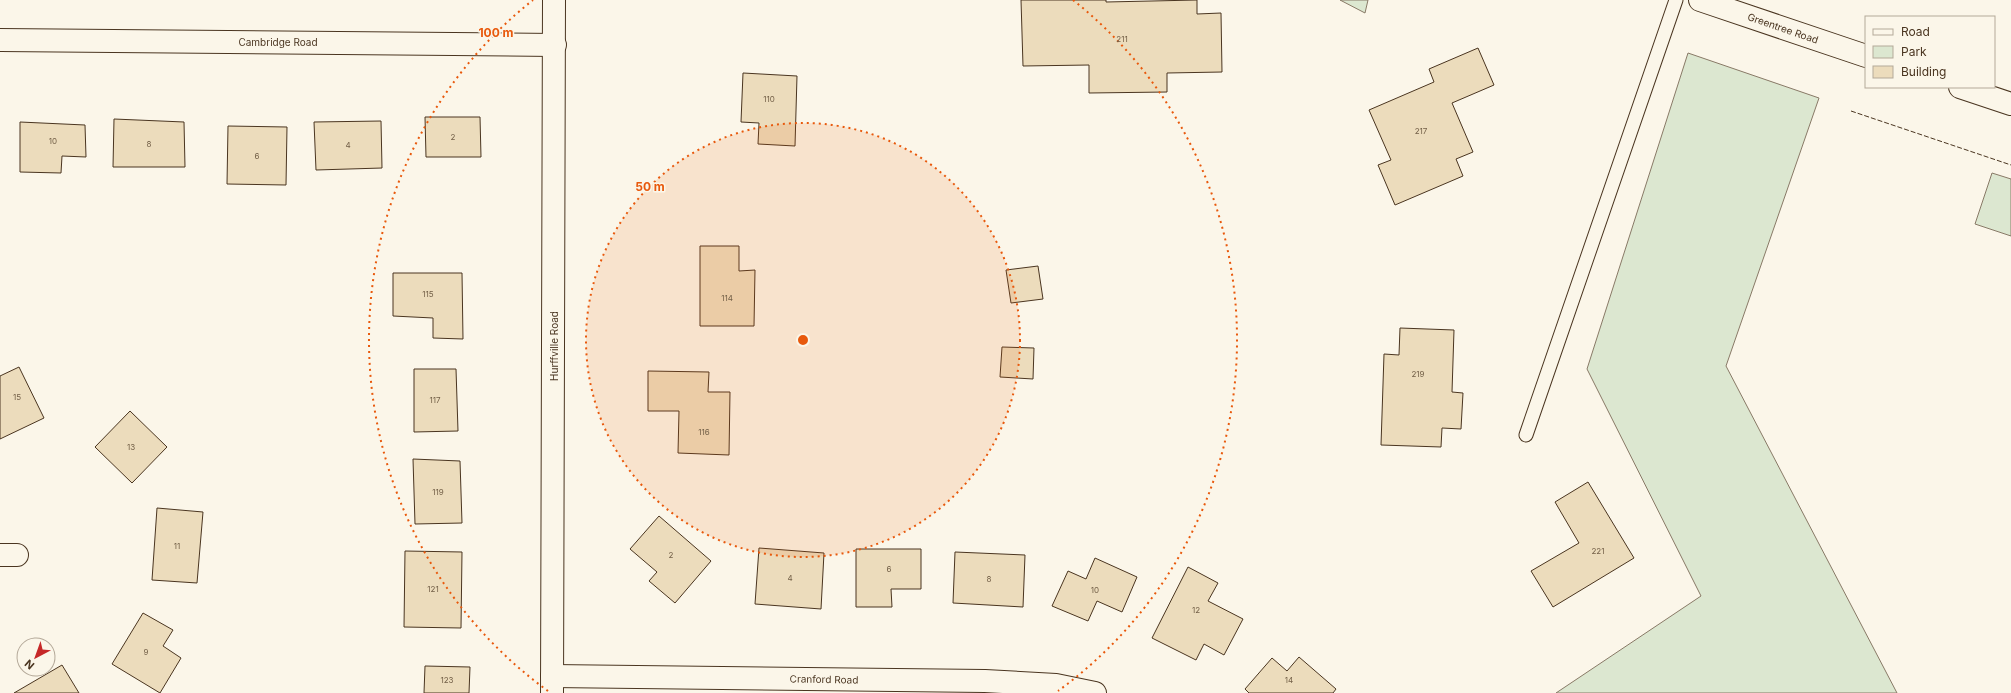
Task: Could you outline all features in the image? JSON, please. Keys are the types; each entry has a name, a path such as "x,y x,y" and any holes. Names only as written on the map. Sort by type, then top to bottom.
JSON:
{"street":[{"name":"Hurffville Road","path":"552,684 554,0"},
{"name":"Greentree Road","path":"1700,0 1865,56"},
{"name":"Cambridge Road","path":"0,40 555,45"},
{"path":"1963,88 2011,104"},
{"name":"Cranford Road","path":"552,684 984,681 1056,685 1095,693"}],"lane":[{"path":"1526,435 1676,0"}],"green space":[{"path":"1340,0 1368,0 1365,13"},
{"path":"1688,53 1819,98 1726,366 1897,693 1556,693 1701,596 1587,369"},
{"path":"1992,173 2011,179 2011,236 1975,224"}],"building":[{"path":"1021,0 1106,0 1106,2 1197,0 1197,14 1221,13 1222,72 1167,73 1167,92 1089,93 1089,65 1023,66"},
{"path":"1478,48 1494,85 1452,103 1473,152 1456,159 1463,176 1395,205 1378,165 1391,160 1369,110 1434,82 1429,69"},
{"path":"743,73 797,76 795,146 758,144 759,123 741,122"},
{"path":"425,117 480,117 481,157 426,157"},
{"path":"114,119 184,122 185,167 113,167"},
{"path":"381,121 382,168 316,170 314,122"},
{"path":"20,122 85,125 86,157 62,156 61,173 20,172"},
{"path":"228,126 287,127 286,185 227,184"},
{"path":"700,246 739,246 739,271 755,270 754,326 700,326"},
{"path":"1038,266 1043,299 1011,303 1006,270"},
{"path":"393,273 462,273 463,339 433,338 433,318 393,316"},
{"path":"1400,328 1454,330 1452,392 1463,393 1461,429 1442,428 1441,447 1381,445 1384,354 1399,355"},
{"path":"1002,347 1034,348 1033,379 1000,377"},
{"path":"19,367 44,418 0,439 0,376"},
{"path":"414,369 456,369 458,431 414,432"},
{"path":"648,371 709,372 708,392 730,392 729,455 678,453 679,411 648,411"},
{"path":"130,411 167,447 132,483 95,447"},
{"path":"413,459 460,461 462,523 415,524"},
{"path":"1588,482 1634,558 1553,607 1531,571 1579,543 1555,502"},
{"path":"157,508 203,512 197,583 152,580"},
{"path":"659,516 711,561 675,603 649,581 657,572 630,549"},
{"path":"759,548 824,553 821,609 755,604"},
{"path":"856,549 921,549 921,589 891,589 892,607 856,607"},
{"path":"405,551 462,552 461,628 404,627"},
{"path":"955,552 1025,555 1023,607 953,603"},
{"path":"1095,558 1137,577 1122,612 1097,601 1088,621 1052,606 1068,571 1086,579"},
{"path":"1188,567 1218,583 1208,601 1243,619 1224,655 1204,644 1196,660 1152,638"},
{"path":"143,613 173,630 163,646 181,658 160,693 112,664"},
{"path":"1299,657 1336,689 1333,693 1249,693 1245,689 1272,658 1287,671"},
{"path":"62,665 79,693 14,693 41,677 56,677 56,668"},
{"path":"425,666 470,667 469,693 424,693"}],"fence":[{"path":"1851,111 2011,165"}]}
